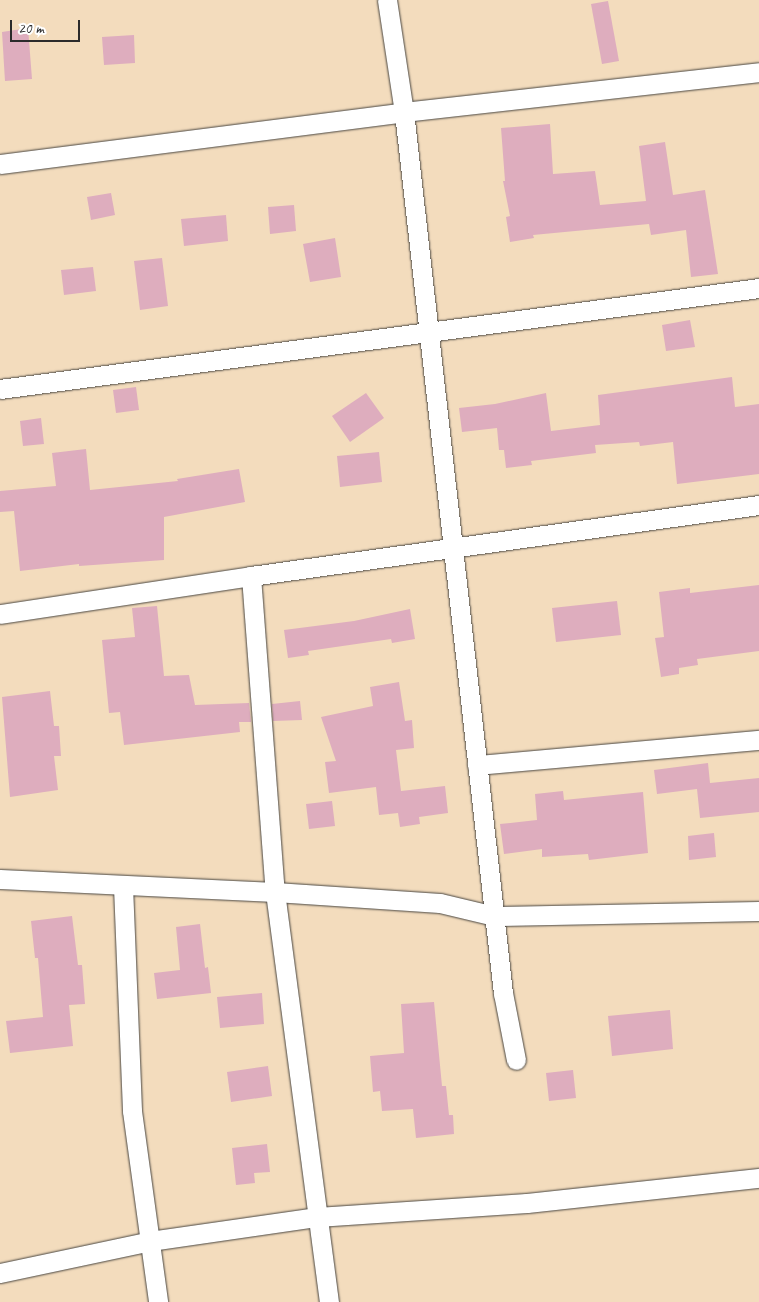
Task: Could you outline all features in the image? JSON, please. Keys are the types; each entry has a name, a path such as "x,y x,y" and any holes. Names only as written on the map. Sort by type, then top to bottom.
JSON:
{"street":[{"path":"387,0 404,112 503,993 516,1060"},
{"path":"0,164 404,112 759,72"},
{"path":"0,389 759,288"},
{"path":"0,614 251,576 759,505"},
{"path":"251,576 274,892 329,1302"},
{"path":"477,765 759,740"},
{"path":"0,879 274,892 440,903 494,916 759,912"},
{"path":"123,886 132,1111 158,1302"},
{"path":"0,1273 150,1241 317,1217 527,1203 759,1178"}],"building":[{"path":"608,1 619,61 602,64 591,4"},
{"path":"28,28 32,79 5,81 2,32"},
{"path":"134,35 135,63 104,65 102,37"},
{"path":"550,124 553,174 595,171 600,205 646,201 639,146 665,142 673,195 705,190 718,274 691,277 686,230 651,235 649,224 533,235 534,238 510,242 506,217 510,216 503,181 505,181 501,128"},
{"path":"111,193 115,215 91,220 87,197"},
{"path":"294,205 296,231 270,234 268,207"},
{"path":"226,215 228,241 184,246 181,219"},
{"path":"335,238 341,277 310,282 303,244"},
{"path":"162,258 168,306 140,310 134,261"},
{"path":"93,267 96,291 64,295 61,270"},
{"path":"690,320 695,347 666,351 662,325"},
{"path":"732,377 735,407 759,404 759,474 677,484 673,442 640,446 639,442 595,445 596,453 531,461 532,465 506,468 504,450 499,450 497,428 462,432 459,408 495,404 546,393 551,431 600,425 598,395"},
{"path":"136,387 139,410 116,413 113,390"},
{"path":"366,393 384,418 350,442 332,416"},
{"path":"41,418 44,444 23,446 20,421"},
{"path":"86,449 90,490 178,481 177,479 239,469 245,502 164,517 164,560 79,566 79,564 20,571 14,511 0,512 0,491 56,486 52,453"},
{"path":"379,452 382,482 340,487 337,456"},
{"path":"759,585 759,651 697,659 698,665 679,668 679,674 661,677 655,638 664,637 659,592 690,588 690,593"},
{"path":"617,601 621,635 556,642 552,608"},
{"path":"157,606 164,676 189,675 195,705 249,703 251,722 239,722 240,732 124,745 120,712 109,713 102,640 135,637 132,608"},
{"path":"410,609 415,639 392,643 391,639 308,651 309,655 288,658 284,630 354,621"},
{"path":"399,682 405,721 412,720 414,748 396,750 401,791 445,786 448,813 419,817 420,824 400,827 398,813 379,815 376,787 329,793 325,762 336,761 321,717 373,706 370,687"},
{"path":"50,691 54,726 59,726 61,756 54,756 58,790 10,797 2,697"},
{"path":"300,701 302,720 273,721 272,704"},
{"path":"708,763 710,783 759,778 759,812 700,818 697,789 657,794 654,770"},
{"path":"563,791 564,800 643,792 648,853 589,860 588,854 542,857 542,849 504,854 500,824 537,820 535,794"},
{"path":"332,801 335,826 309,829 306,804"},
{"path":"714,833 716,857 689,860 688,836"},
{"path":"72,916 78,965 82,965 85,1004 69,1005 73,1046 10,1053 6,1021 43,1017 38,958 35,958 31,921"},
{"path":"200,924 205,968 208,967 211,993 157,999 154,973 180,970 176,927"},
{"path":"262,993 264,1024 220,1028 217,997"},
{"path":"434,1002 442,1086 446,1086 449,1115 453,1115 454,1134 416,1138 413,1109 382,1111 380,1091 373,1092 370,1056 404,1053 401,1004"},
{"path":"670,1010 673,1049 612,1056 608,1016"},
{"path":"268,1066 272,1096 231,1102 227,1072"},
{"path":"573,1070 576,1098 549,1101 546,1073"},
{"path":"267,1144 270,1172 254,1173 255,1183 236,1185 232,1148"}]}
